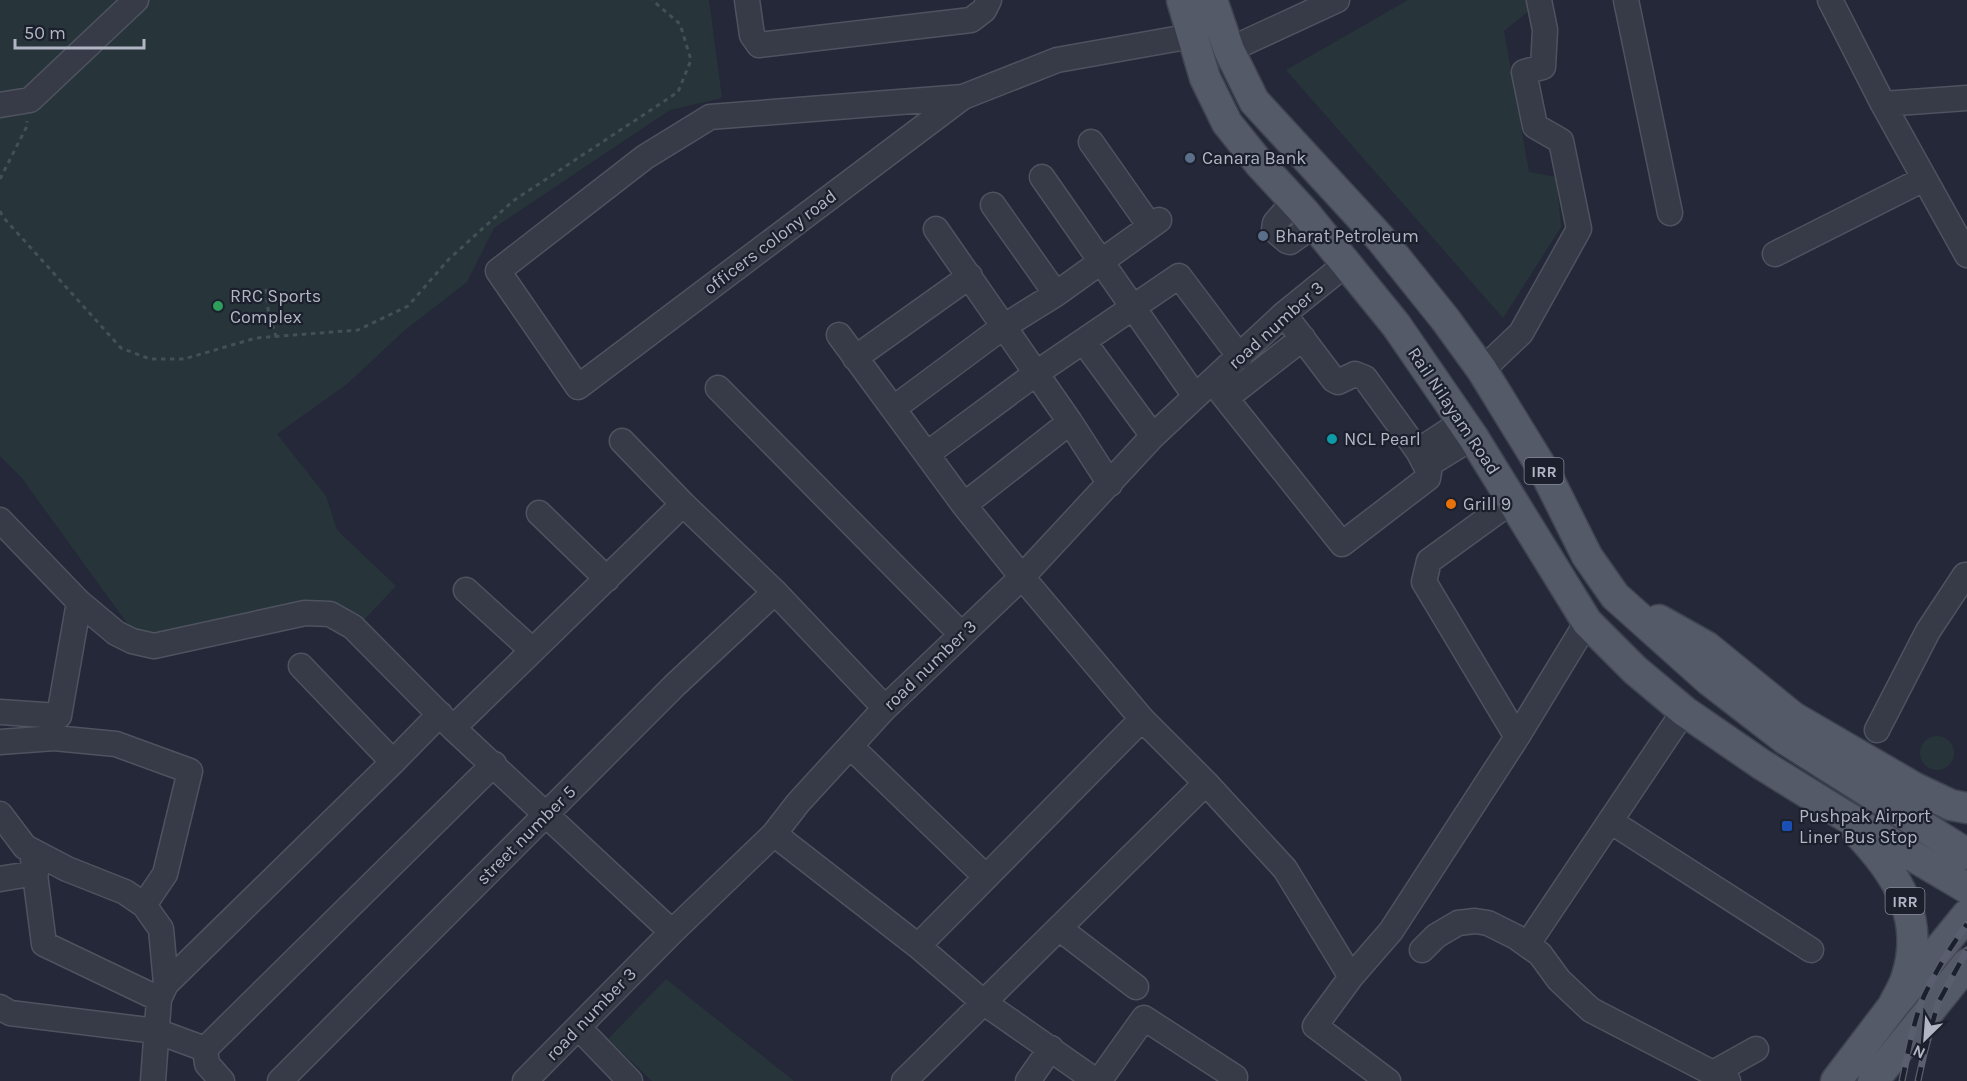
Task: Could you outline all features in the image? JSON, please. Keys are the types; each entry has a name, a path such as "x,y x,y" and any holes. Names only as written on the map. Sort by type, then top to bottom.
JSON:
{"main road":[{"name":"Rail Nilayam Road","path":"1182,0 1205,78 1227,123 1347,263 1408,342 1468,429 1587,622 1635,670 1684,711 1761,764 1965,886"},
{"name":"IRR","path":"1212,0 1228,50 1254,101 1380,238 1482,370 1547,476 1587,556 1615,596 1710,681 1785,739 1967,854"},
{"path":"1408,342 1444,319"},
{"path":"1628,608 1665,622 1707,647 1793,717 1915,788 1951,805 1967,808"},
{"name":"IRR","path":"1840,813 1882,859 1900,889 1909,913 1913,946 1906,978 1893,1006"},
{"name":"IRR","path":"1836,1081 1967,915"},
{"path":"1874,1081 1966,967"}],"street":[{"path":"0,105 30,100 136,0"},
{"path":"747,0 752,35 759,45 971,20 984,10 989,0"},
{"path":"1228,50 1337,0"},
{"path":"1482,370 1521,333 1578,229 1561,141 1535,126 1524,72 1543,66 1545,30 1539,0"},
{"path":"1626,0 1670,213"},
{"path":"1830,0 1883,104 1967,255"},
{"path":"963,97 1057,60 1192,36"},
{"name":"officers colony road","path":"963,97 578,387 498,271 645,157 711,117 963,97"},
{"path":"1883,104 1967,98"},
{"path":"894,408 1003,327 1056,294 1154,223 1091,142"},
{"path":"1042,177 1133,307 1211,392 1342,544 1428,478 1429,472 1365,378 1355,374 1338,382 1334,380 1284,314"},
{"path":"1775,254 1924,179"},
{"path":"993,206 1056,294"},
{"path":"936,229 1070,422 1110,484"},
{"name":"road number 3","path":"525,1081 672,932 774,834 798,803 885,708 1022,577 1153,436 1211,392 1240,357 1284,314 1347,263"},
{"path":"855,358 970,276"},
{"path":"927,454 1035,374 1179,276 1240,357"},
{"path":"839,335 964,505 1022,577 1142,720 1206,783 1285,869 1351,977"},
{"path":"1211,392 1303,338"},
{"path":"1084,342 1153,436"},
{"path":"718,388 961,634"},
{"path":"964,505 1070,422"},
{"path":"1422,459 1468,429"},
{"path":"622,441 683,504 775,592 885,708"},
{"path":"1513,500 1429,561 1424,582 1516,737"},
{"path":"163,991 393,762 447,721 532,650 683,504"},
{"path":"539,513 607,579"},
{"path":"0,520 79,602 116,633 132,641 154,646 305,613 330,614 353,627 447,721 672,932"},
{"path":"1877,730 1928,631 1965,575 1967,576"},
{"path":"466,590 532,650"},
{"name":"street number 5","path":"280,1081 675,685 775,592"},
{"path":"0,712 59,716 79,602"},
{"path":"1388,1081 1315,1026 1351,977 1391,931 1587,622"},
{"path":"301,666 393,762"},
{"path":"1527,945 1684,711"},
{"path":"918,946 1142,720"},
{"path":"0,742 54,738 116,744 190,771 165,874 144,905"},
{"path":"850,746 987,877"},
{"path":"205,1049 494,764"},
{"path":"904,1081 1206,783"},
{"path":"0,814 34,862 44,944 163,991"},
{"path":"1610,821 1811,950"},
{"path":"774,834 918,946 983,1002 1098,1081 1144,1018 1235,1077"},
{"path":"0,879 34,862 67,869 125,892 144,905 160,929 163,991 156,1031 153,1081"},
{"path":"1422,950 1436,936 1458,923 1474,921 1488,923 1540,954 1559,980 1591,1010 1720,1077 1756,1049"},
{"path":"1060,929 1136,987"},
{"path":"0,1007 10,1013 156,1031 205,1049"},
{"path":"579,1028 630,1081"},
{"path":"1028,1081 1051,1048"},
{"path":"205,1049 207,1064 222,1081"}],"path":[{"path":"0,210 1,219 121,348 150,359 184,359 256,338 358,330 408,306 449,259 513,201 678,92 691,60 680,24 652,0"},
{"path":"0,179 27,126 30,100"},
{"path":"266,289 268,309 276,337"}],"shaded area":[{"name":"RRC Sports Complex","path":"0,0 709,0 722,98 670,110 494,228 467,282 405,330 347,384 277,434 326,496 337,530 396,586 364,620 327,603 140,641 21,477 0,456"},
{"path":"1408,0 1533,0 1535,6 1504,31 1529,172 1556,177 1561,227 1503,318 1286,70"},
{"path":"1937,736 1949,741 1954,753 1949,765 1937,770 1925,765 1920,753 1925,741"},
{"path":"666,979 794,1081 652,1081 608,1039"}],"railway":[{"path":"1902,1081 1914,1027 1924,996 1944,959 1967,924"},
{"path":"1918,1081 1938,1003 1967,950"}],"place":[{"name":"Canara Bank","path":"1190,158"},
{"name":"Bharat Petroleum","path":"1263,236"},
{"name":"RRC Sports Complex","path":"218,306"},
{"name":"NCL Pearl","path":"1332,439"},
{"name":"Grill 9","path":"1451,504"},
{"name":"Pushpak Airport Liner Bus Stop","path":"1787,826"}]}
